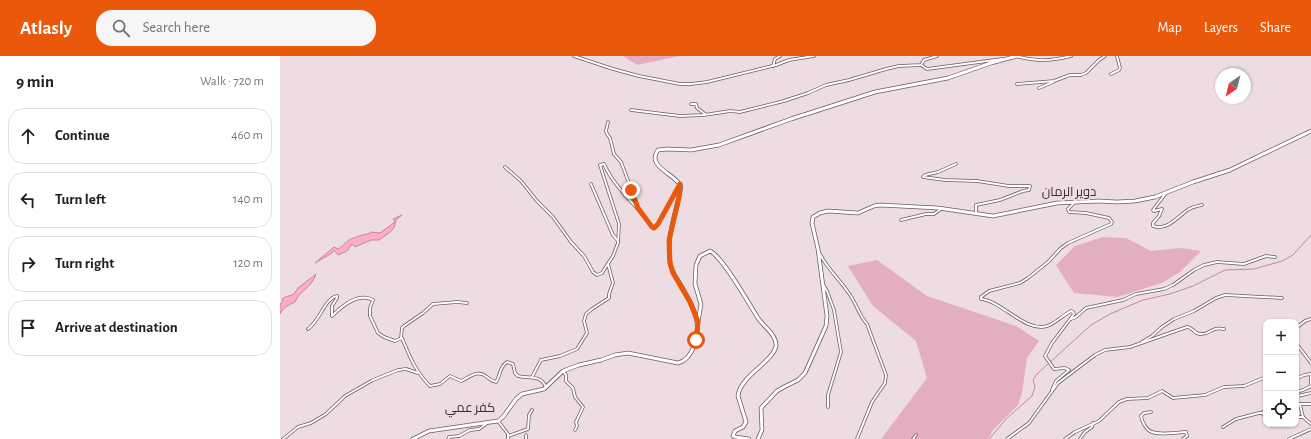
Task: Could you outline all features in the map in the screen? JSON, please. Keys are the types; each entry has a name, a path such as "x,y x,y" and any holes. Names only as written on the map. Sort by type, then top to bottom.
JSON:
{"street":[{"path":"574,56 639,76 680,84 707,82 773,66 789,60 814,56"},
{"path":"773,66 775,59 780,56"},
{"path":"921,65 924,60 937,56"},
{"path":"698,322 690,302 673,273 670,263 669,236 679,198 680,184 679,181 664,172 659,165 656,156 658,150 691,150 719,145 791,119 875,92 948,78 1016,56 1040,61 1071,56"},
{"path":"1039,88 1054,81 1085,73 1105,56"},
{"path":"1111,74 1120,68 1117,56"},
{"path":"631,110 680,116 706,115 730,111 740,112 808,94 826,85 899,66 921,65 927,69 964,63 1005,59"},
{"path":"1017,84 1054,81"},
{"path":"691,104 696,104 697,108 706,115"},
{"path":"608,122 606,131 610,138 614,154 621,162 638,208 652,227 654,228 658,224 680,184"},
{"path":"758,439 762,430 762,408 777,391 803,376 818,346 827,320 824,286 812,223 813,217 820,213 828,211 858,213 880,205 941,209 993,216 1057,203 1077,201 1135,201 1155,197 1245,164 1311,131"},
{"path":"505,167 521,181 537,201 553,217 571,242 584,256 595,275 602,273 616,249 619,221 600,165 604,164 618,188 634,206 638,208"},
{"path":"956,164 938,172 925,175 923,178 977,181 1009,186 1030,186 1029,190 1000,200 976,205 976,214"},
{"path":"591,184 613,235 618,241"},
{"path":"1167,192 1153,210 1162,208 1159,216 1153,224 1159,228 1171,223 1190,208 1202,205"},
{"path":"1052,390 1056,381 1069,370 1067,368 1054,369 1045,356 1046,352 1074,314 1071,311 1046,327 1037,326 1017,318 991,301 982,299 981,297 989,292 1020,283 1048,262 1060,248 1111,224 1112,222 1110,218 1086,213 1069,212 1068,211 1071,205 1077,201"},
{"path":"901,220 926,214 934,214 941,209"},
{"path":"818,249 826,266 849,292 861,318 867,324 886,374 885,383 872,402 857,439"},
{"path":"413,439 429,431 486,424 498,421 522,394 535,392 546,387 563,371 615,355 628,353 673,362 681,362 687,358 694,348 698,334 701,304 695,284 696,265 700,256 710,251 718,258 731,275 759,321 774,337 776,343 773,354 758,367 739,390 738,396 746,422 743,427 732,434 735,438 749,439"},
{"path":"1070,319 1076,317 1086,308 1123,300 1136,294 1164,289 1174,285 1194,270 1204,265 1217,262 1244,264 1266,256 1275,257"},
{"path":"532,377 541,360 560,356 579,348 587,332 584,320 586,314 609,298 613,283 608,264"},
{"path":"824,286 834,310 841,352 828,394 828,407"},
{"path":"308,328 319,316 328,302 335,296 337,296 337,298 332,306 332,316 350,300 364,298 373,300 370,305 370,316 378,333 395,341 401,338"},
{"path":"1139,344 1152,336 1162,326 1174,319 1194,311 1216,298 1224,296 1282,298"},
{"path":"467,304 457,302 433,304 402,328 401,338 403,339 410,360 429,385 432,387 440,384 450,376 461,381 478,373 483,374 492,381 496,382 501,368 507,362 512,364 515,373 518,376 540,379 546,387"},
{"path":"1299,326 1311,319"},
{"path":"1007,439 1020,428 1029,423 1058,383 1101,351 1127,348 1187,327 1192,328 1199,334 1216,328 1224,329"},
{"path":"1299,347 1311,363"},
{"path":"283,439 298,427 311,423 326,414 345,396 373,380 398,370 406,369 419,373"},
{"path":"563,371 566,375 566,381 574,389 575,397 583,407 575,430"},
{"path":"1299,378 1311,374 1311,385 1299,391"},
{"path":"1065,439 1102,418 1117,403 1127,399 1148,398 1162,391 1172,398 1205,395 1224,387 1244,386 1263,378"},
{"path":"1299,396 1311,393"},
{"path":"1311,404 1300,405 1303,417 1311,424"},
{"path":"508,436 528,429 530,413 532,410"},
{"path":"1151,412 1144,413 1141,416 1147,429 1152,432 1159,433 1186,432 1187,436 1183,439"},
{"path":"1223,427 1236,419 1262,413"},
{"path":"498,421 507,432 508,439"},
{"path":"1080,439 1085,432 1092,427 1093,423"},
{"path":"448,439 449,437 459,436 470,430 479,429 486,424"},
{"path":"1289,439 1311,429"},
{"path":"913,439 916,435"}],"shaded area":[{"path":"623,56 680,56 637,65"},
{"path":"402,215 396,220 394,228 379,240 371,240 355,247 352,244 347,251 338,255 334,250 332,253 315,263 334,247 338,249 351,239 371,232 380,233 395,222 393,219"},
{"path":"1103,237 1126,238 1151,251 1181,248 1201,251 1180,272 1162,283 1117,297 1074,293 1056,265 1075,246"},
{"path":"877,260 927,296 1016,326 1039,341 1027,358 1022,393 1018,405 993,430 988,439 881,439 927,378 916,341 873,306 848,266"},
{"path":"316,274 311,283 295,302 286,307 280,314 280,304 282,303 283,298 294,294 298,288"}],"waterway":[{"path":"989,439 1007,418 1032,396 1035,387 1033,380 1037,374 1091,325 1110,314 1143,300 1170,294 1193,286 1225,270 1254,269 1282,261 1293,255 1311,235"}],"district":[{"name":"دوير الرمان","path":"1069,191"},
{"name":"كفر عمي","path":"470,407"}],"route":[{"path":"631,190 638,208 654,228 658,224 680,184 681,187 679,198 670,231 670,263 675,278 690,302 698,322 698,334 696,340"}]}
